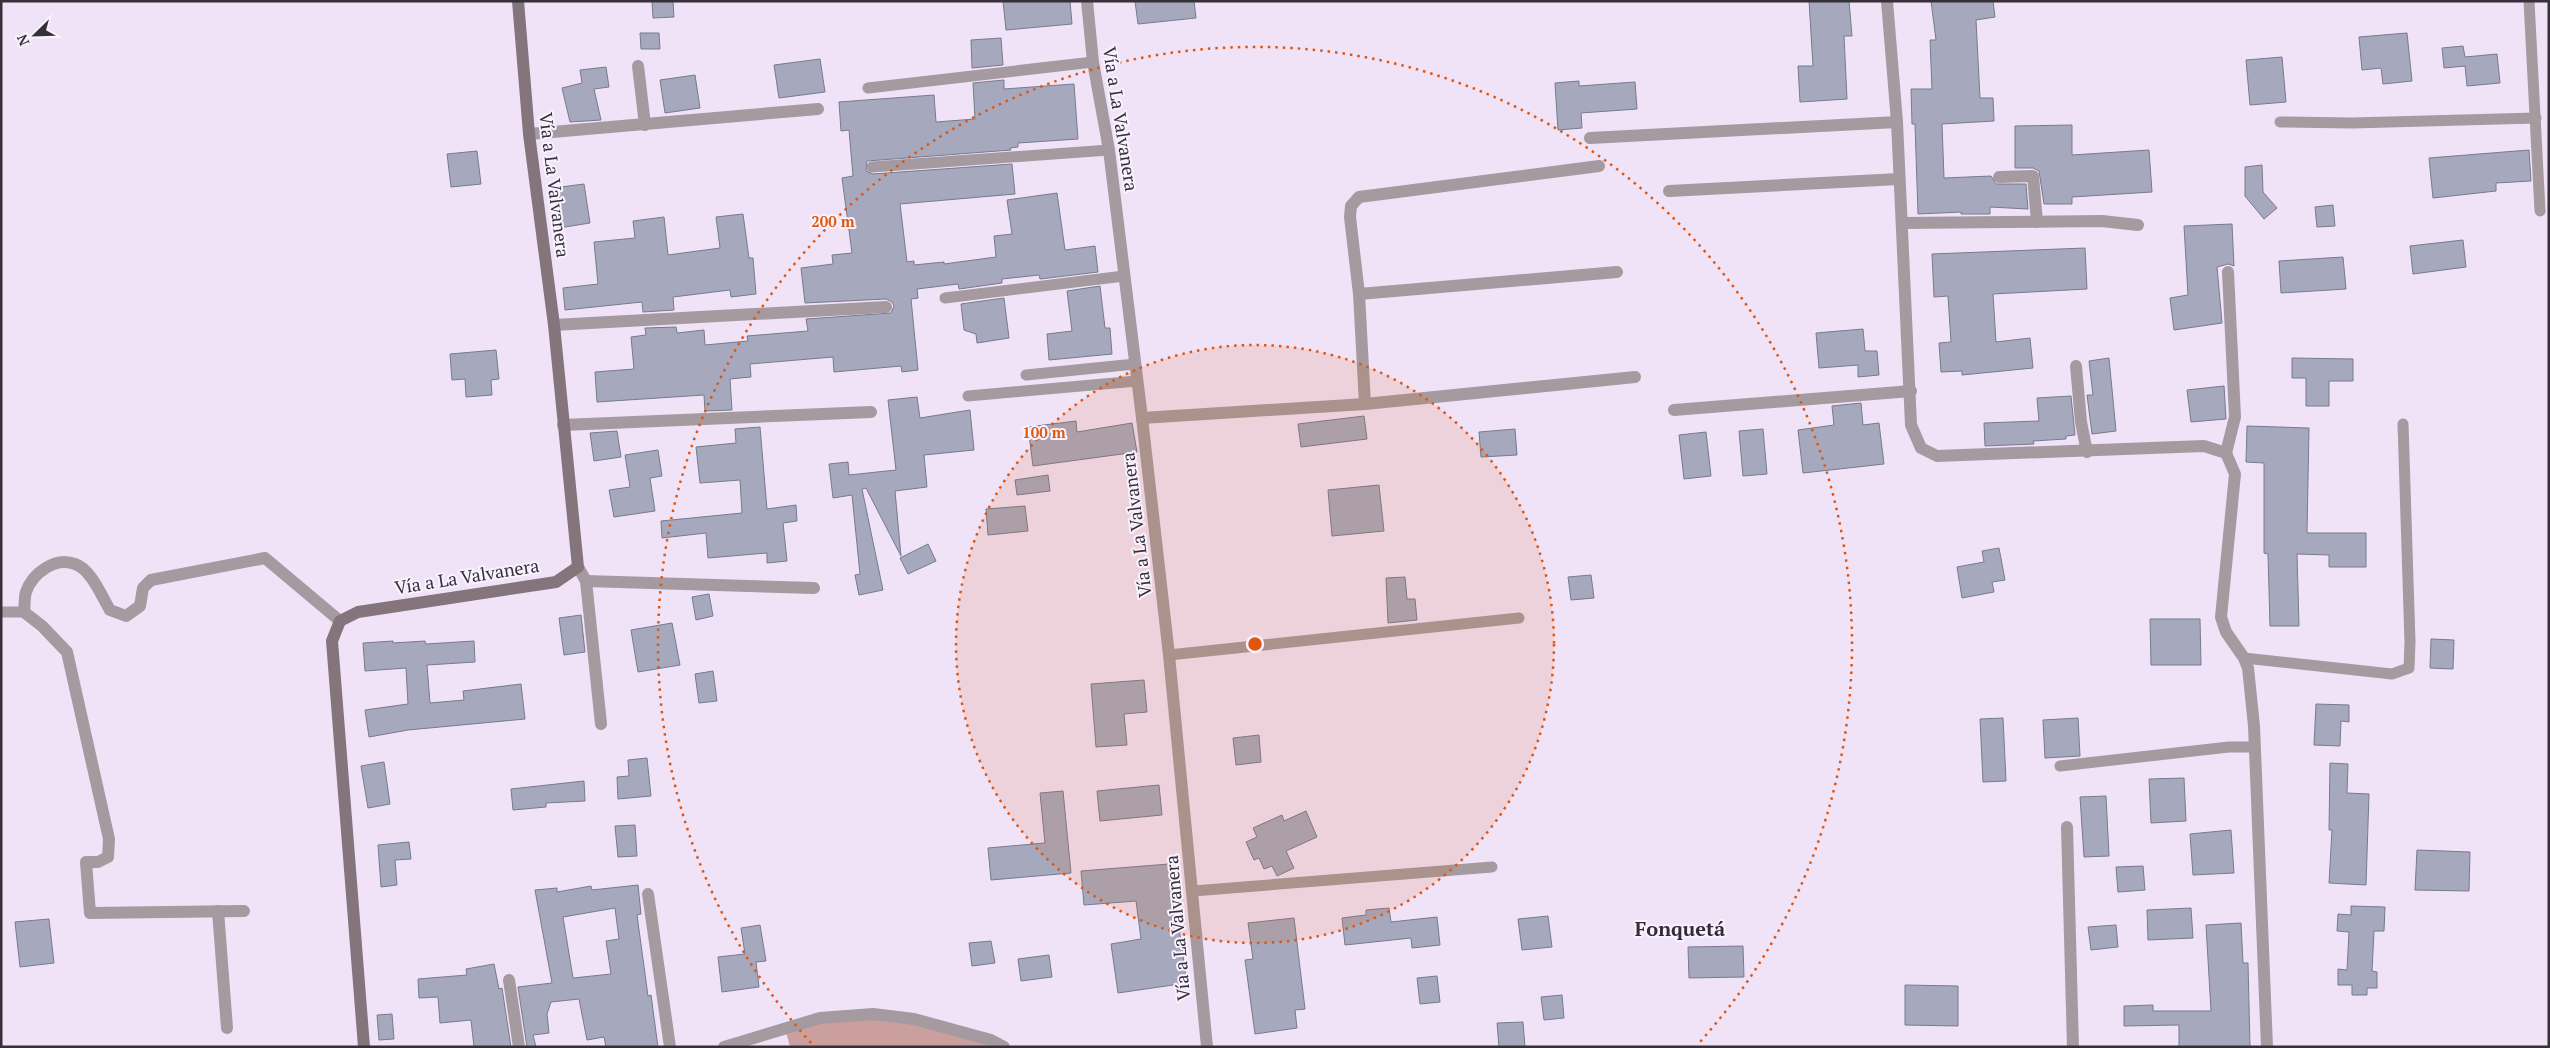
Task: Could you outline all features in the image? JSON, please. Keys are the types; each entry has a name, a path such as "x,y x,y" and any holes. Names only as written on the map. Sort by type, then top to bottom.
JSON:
{"street":[{"name":"Vía a La Valvanera","path":"340,621 358,612 556,582 578,567 554,324 529,134 518,1"},
{"name":"Vía a La Valvanera","path":"1087,1 1093,62 1109,150 1142,418 1169,655 1207,1047"},
{"path":"1887,1 1897,122 1912,425 1921,448 1937,456 2087,452 2204,446 2226,453"},
{"path":"638,66 645,124"},
{"path":"529,134 818,109"},
{"path":"1590,138 1897,122"},
{"path":"1365,404 1359,294 1350,217 1351,206 1359,197 1599,166"},
{"path":"1999,177 2033,176 2037,222"},
{"path":"1669,191 1899,179"},
{"path":"1902,222 2102,221 2138,225"},
{"path":"1359,294 1618,272"},
{"path":"2228,272 2235,417 2226,453 2235,474 2221,617 2226,632 2244,658 2248,668 2254,747 2267,1047"},
{"path":"554,324 886,307"},
{"path":"2076,366 2081,422 2087,452"},
{"path":"1142,418 1365,404 1635,377"},
{"path":"1674,410 1911,391"},
{"path":"563,425 871,412"},
{"path":"244,911 90,913 86,862 98,862 108,857 106,830 67,652 42,626 24,612 25,593 34,576 55,563 75,564 92,578 110,610 126,616 140,606 143,588 151,580 265,558 340,621 332,642 364,1047"},
{"path":"578,567 586,581 601,724"},
{"path":"586,581 814,588"},
{"path":"2067,827 2072,1047"},
{"path":"648,894 670,1047"},
{"path":"218,911 227,1028"},
{"path":"509,980 518,1047"},
{"path":"724,1047 820,1018 873,1014 914,1018 991,1040 1004,1047"}],"lane":[{"path":"2530,1 2540,211"},
{"path":"868,88 1093,62"},
{"path":"2280,122 2352,123 2536,118"},
{"path":"872,167 1109,150"},
{"path":"945,298 1124,276"},
{"path":"1026,375 1135,364"},
{"path":"968,396 1137,381"},
{"path":"2244,658 2392,674 2409,668 2410,632 2403,424"},
{"path":"1,612 24,612"},
{"path":"1169,655 1519,618"},
{"path":"2060,766 2229,747 2254,747"},
{"path":"1193,892 1492,867"}],"shaded area":[{"path":"873,1014 1004,1047 790,1047 785,1028"}],"building":[{"path":"652,1 673,1 674,17 653,18"},
{"path":"1003,1 1070,1 1072,24 1006,30"},
{"path":"1135,1 1194,1 1196,18 1138,24"},
{"path":"1809,1 1849,1 1852,36 1844,36 1847,99 1800,102 1798,66 1813,66"},
{"path":"1931,1 1993,1 1995,17 1976,20 1980,98 1993,98 1994,121 1942,124 1944,178 1991,176 1996,184 2026,184 2028,209 1990,207 1990,214 1961,214 1961,212 1918,214 1915,124 1912,124 1911,89 1932,89 1930,40 1936,40"},
{"path":"640,33 659,33 660,49 641,49"},
{"path":"2407,33 2412,81 2383,84 2381,68 2362,70 2359,37"},
{"path":"1001,38 1003,65 972,68 971,40"},
{"path":"2463,46 2465,57 2497,54 2500,83 2467,86 2465,66 2444,68 2442,48"},
{"path":"2282,57 2286,102 2250,105 2246,60"},
{"path":"820,59 825,92 779,98 774,65"},
{"path":"606,67 609,87 594,89 601,120 570,122 562,88 582,83 580,70"},
{"path":"695,75 700,108 665,113 660,80"},
{"path":"1004,80 1004,89 1074,84 1078,139 1018,143 1018,147 1010,148 1011,150 867,161 866,171 873,174 1012,164 1015,194 900,204 907,262 914,261 914,265 944,262 944,264 996,257 994,236 1012,234 1007,200 1057,193 1065,250 1095,246 1098,272 1040,279 1039,275 1002,279 1002,283 959,289 958,284 917,289 918,298 911,299 918,370 902,372 901,366 834,372 833,357 750,364 751,377 730,379 732,410 705,411 704,395 597,402 595,372 634,369 631,337 646,335 645,328 676,327 677,333 704,330 705,345 748,341 747,336 808,331 806,319 891,313 894,306 892,302 886,299 805,303 801,268 833,264 832,255 852,253 842,178 853,176 849,130 841,131 839,102 934,95 936,122 975,119 973,83"},
{"path":"1579,81 1579,86 1635,82 1637,109 1581,113 1582,128 1558,130 1555,83"},
{"path":"2072,125 2072,155 2149,150 2152,192 2072,197 2072,204 2044,204 2039,171 2033,168 2015,168 2015,126"},
{"path":"2529,150 2531,181 2496,183 2496,191 2433,198 2429,158"},
{"path":"477,151 481,184 451,187 447,154"},
{"path":"2262,165 2263,192 2277,208 2264,219 2245,196 2245,167"},
{"path":"584,184 590,223 559,228 553,188"},
{"path":"2333,205 2335,226 2317,227 2315,207"},
{"path":"743,214 749,258 753,258 756,294 731,297 730,290 673,297 674,310 643,312 642,302 565,310 563,288 598,284 594,242 635,238 633,221 664,217 668,255 720,248 716,217"},
{"path":"2232,224 2234,266 2228,264 2217,267 2222,323 2174,330 2170,298 2188,295 2184,226"},
{"path":"2463,240 2466,267 2413,274 2410,246"},
{"path":"2085,248 2087,289 1993,294 1996,342 2030,338 2033,368 1962,375 1962,371 1941,372 1939,343 1951,342 1948,296 1934,297 1932,254"},
{"path":"2343,257 2346,289 2281,293 2279,261"},
{"path":"1100,286 1105,328 1110,328 1112,354 1049,360 1047,334 1072,331 1067,291"},
{"path":"1004,298 1009,338 977,343 976,334 964,330 961,304"},
{"path":"1863,329 1865,351 1877,351 1879,375 1858,377 1858,365 1819,368 1816,333"},
{"path":"496,350 499,379 491,380 492,395 466,397 465,379 452,380 450,354"},
{"path":"2109,358 2116,431 2092,434 2087,395 2093,395 2089,361"},
{"path":"2292,358 2353,359 2353,381 2329,381 2329,406 2306,406 2306,378 2292,378"},
{"path":"2224,386 2226,419 2191,422 2187,390"},
{"path":"2071,396 2075,435 2066,436 2066,439 2033,441 2034,444 1985,446 1984,423 2039,421 2037,398"},
{"path":"917,397 920,418 970,410 974,450 924,455 927,487 895,491 901,556 866,488 862,489 883,590 859,595 855,575 860,574 852,495 833,498 829,464 848,462 849,475 896,470 888,400"},
{"path":"1861,403 1863,425 1879,423 1884,464 1803,473 1798,430 1834,425 1832,406"},
{"path":"1364,416 1367,439 1301,447 1298,424"},
{"path":"1076,421 1077,432 1132,423 1137,452 1033,466 1028,427"},
{"path":"2247,426 2309,428 2307,533 2366,533 2366,567 2329,567 2329,555 2297,554 2299,626 2270,626 2268,554 2264,553 2264,463 2246,462"},
{"path":"760,427 767,509 796,505 797,521 783,523 787,561 767,563 767,553 708,558 706,533 662,538 661,521 742,513 740,480 700,483 696,447 736,443 735,429"},
{"path":"1515,429 1517,455 1481,457 1479,432"},
{"path":"1763,429 1767,474 1743,476 1739,431"},
{"path":"617,431 621,457 594,461 590,433"},
{"path":"1706,432 1711,476 1684,479 1679,435"},
{"path":"658,450 662,476 650,478 655,511 614,517 609,490 630,487 625,455"},
{"path":"1048,475 1050,491 1017,495 1015,480"},
{"path":"1379,485 1384,531 1332,536 1328,490"},
{"path":"1025,506 1028,531 988,535 986,509"},
{"path":"928,544 936,561 908,574 900,558"},
{"path":"1999,548 2005,580 1992,582 1994,592 1962,598 1957,567 1984,562 1982,551"},
{"path":"1591,575 1594,598 1571,600 1568,577"},
{"path":"1405,577 1407,599 1415,599 1417,620 1388,623 1386,578"},
{"path":"709,594 713,616 696,620 692,597"},
{"path":"581,615 585,652 564,655 559,618"},
{"path":"2150,619 2200,619 2201,665 2151,665"},
{"path":"672,623 680,665 638,672 631,630"},
{"path":"2431,639 2454,640 2453,669 2430,668"},
{"path":"393,641 393,643 425,641 426,644 474,641 475,662 427,665 430,703 464,700 463,691 521,684 525,719 408,730 369,737 365,710 408,704 406,668 365,671 363,643"},
{"path":"713,671 717,701 699,703 695,674"},
{"path":"1144,680 1147,712 1124,714 1127,745 1096,747 1091,684"},
{"path":"2316,704 2349,705 2349,722 2341,721 2340,746 2314,745"},
{"path":"2003,718 2006,781 1983,782 1980,719"},
{"path":"2078,718 2080,756 2045,758 2043,720"},
{"path":"1259,735 1261,762 1236,765 1233,738"},
{"path":"647,758 651,796 618,799 617,777 629,776 628,760"},
{"path":"384,762 390,804 368,808 361,766"},
{"path":"2330,763 2348,764 2347,793 2369,794 2366,885 2329,883 2332,830 2329,830"},
{"path":"2184,778 2186,821 2151,823 2149,779"},
{"path":"584,781 585,801 546,803 546,807 513,810 511,789"},
{"path":"1159,785 1162,815 1100,821 1097,791"},
{"path":"1063,791 1071,873 991,880 988,848 1045,843 1040,793"},
{"path":"2106,796 2109,856 2084,857 2080,797"},
{"path":"1306,811 1317,837 1286,851 1294,868 1277,876 1272,866 1264,869 1259,858 1254,860 1246,842 1257,837 1253,828 1282,815 1284,821"},
{"path":"635,825 637,856 618,857 615,826"},
{"path":"2231,830 2234,873 2193,875 2190,834"},
{"path":"409,842 411,859 395,860 397,885 381,887 378,845"},
{"path":"2417,850 2470,852 2469,891 2415,890"},
{"path":"1169,864 1173,907 1176,907 1187,983 1118,993 1111,944 1141,939 1136,901 1084,905 1081,871"},
{"path":"2143,866 2145,890 2118,892 2116,867"},
{"path":"638,885 641,914 637,915 648,996 651,995 658,1047 606,1047 604,1037 587,1040 579,999 551,1002 547,1014 549,1033 533,1035 536,1047 527,1047 518,987 552,983 535,890 557,888 557,892 591,886 592,890","holes":["615,908 619,939 606,941 611,974 573,978 563,917"]},
{"path":"2351,906 2385,907 2384,931 2374,931 2372,971 2377,972 2377,988 2367,988 2367,995 2352,995 2352,985 2338,985 2338,969 2347,970 2349,932 2337,931 2338,914 2351,915"},
{"path":"1389,908 1391,922 1437,917 1440,945 1412,948 1411,938 1345,945 1342,918 1366,915 1366,910"},
{"path":"2191,908 2193,938 2148,940 2147,910"},
{"path":"1548,916 1552,947 1522,950 1518,919"},
{"path":"1294,918 1305,1009 1295,1010 1297,1028 1255,1034 1245,960 1253,959 1248,923"},
{"path":"49,919 54,963 20,967 15,922"},
{"path":"2241,923 2243,963 2248,963 2250,1047 2179,1047 2179,1025 2124,1026 2124,1006 2153,1005 2153,1011 2211,1011 2206,925"},
{"path":"760,925 766,961 756,962 759,987 722,992 718,957 745,954 741,928"},
{"path":"2116,925 2118,947 2091,950 2088,927"},
{"path":"991,941 995,963 972,966 969,943"},
{"path":"1743,946 1744,977 1689,978 1688,947"},
{"path":"1049,955 1052,977 1021,981 1018,959"},
{"path":"494,964 499,989 502,988 511,1047 474,1047 471,1020 440,1023 438,997 419,998 418,979 467,975 466,969"},
{"path":"1437,976 1440,1002 1420,1004 1417,978"},
{"path":"1905,985 1958,986 1958,1026 1905,1025"},
{"path":"1562,995 1564,1018 1544,1020 1541,997"},
{"path":"392,1014 394,1039 379,1040 377,1015"},
{"path":"1523,1022 1525,1047 1499,1047 1497,1023"}],"district":[{"name":"Fonquetá","path":"1680,929"}]}
